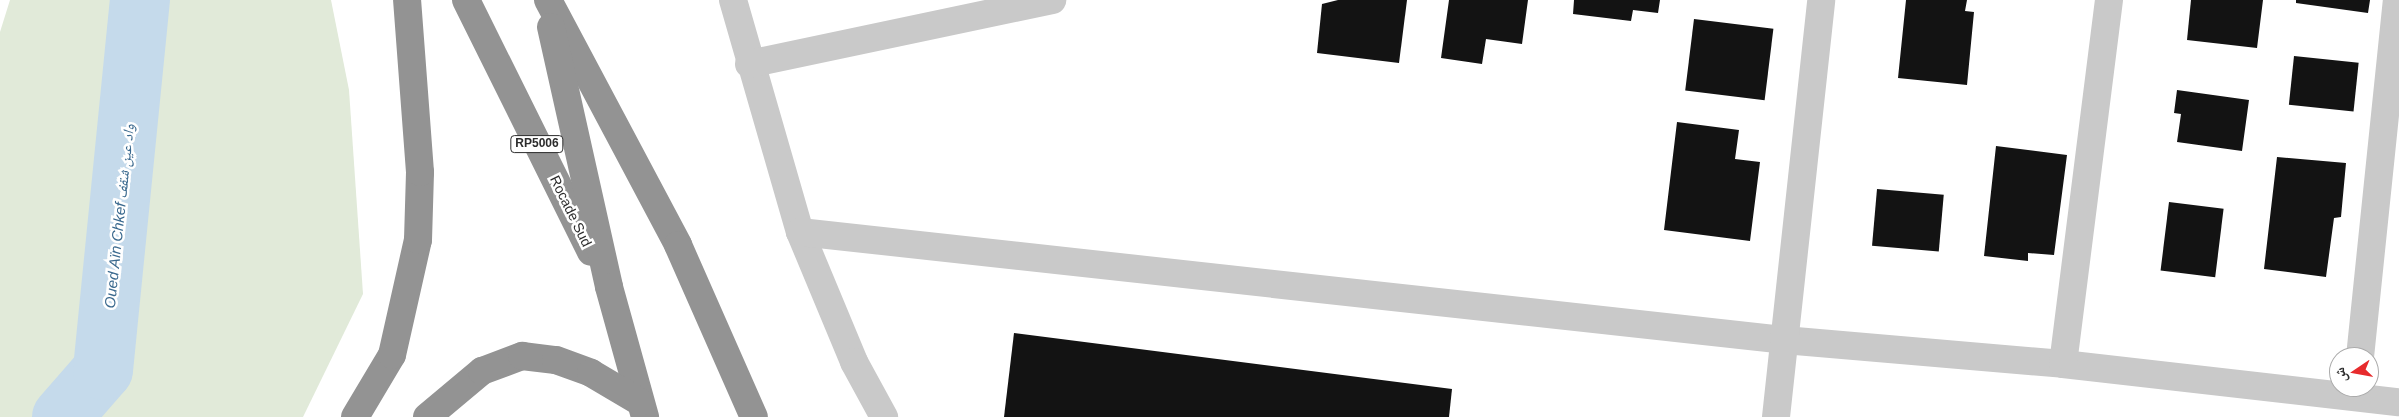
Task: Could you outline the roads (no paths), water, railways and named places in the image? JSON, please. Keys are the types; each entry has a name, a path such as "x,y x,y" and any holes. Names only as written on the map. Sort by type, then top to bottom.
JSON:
{"highway":[{"path":"355,417 392,355 418,240 420,172 407,0"},
{"name":"Rocade Sud","path":"466,0 608,287"},
{"path":"546,0 678,245 754,417"},
{"name":"Rocade Sud","path":"546,0 608,287 643,409"},
{"path":"427,417 482,371 522,356 556,360 573,366 643,409"}],"street":[{"path":"733,0 749,64 800,232 854,362 884,417"},
{"path":"749,64 972,9 1052,0"},
{"path":"1776,417 1821,0"},
{"path":"2063,364 2109,0"},
{"path":"2361,347 2397,0"},
{"path":"800,232 1784,340 2329,388"},
{"path":"2379,397 2399,402"}],"waterway":[{"name":"Oued Aïn Chkef واد عين شقف","path":"62,417 103,370 140,0"}]}
